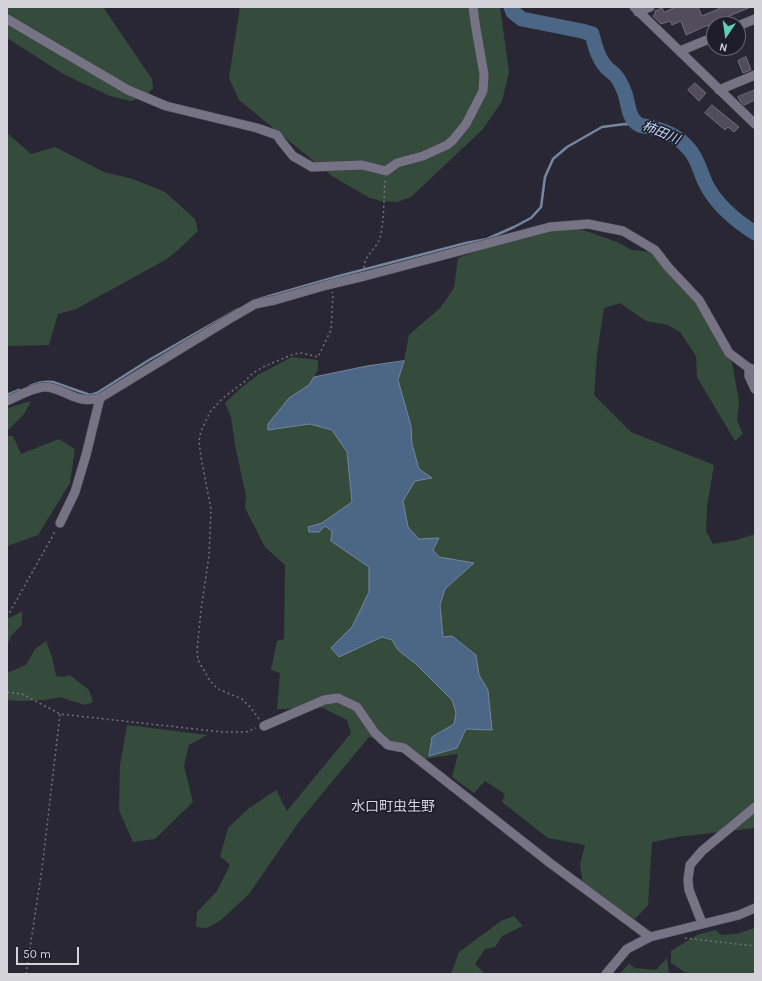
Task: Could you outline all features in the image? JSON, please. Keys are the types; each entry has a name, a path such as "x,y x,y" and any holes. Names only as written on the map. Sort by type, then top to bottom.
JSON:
{"street":[{"path":"7,19 128,90 166,106 257,128 278,135 293,156 312,167 362,166 386,171 397,163 423,156 447,145 466,124 483,91 484,74 473,7"},
{"path":"636,9 650,7"},
{"path":"636,9 755,124"},
{"path":"680,51 706,40"},
{"path":"719,90 755,75"},
{"path":"7,401 45,387 54,388 78,399 88,400 100,398 255,304 550,227 588,224 623,231 655,250 668,267 699,300 729,352 752,369 749,376 755,389"},
{"path":"60,523 75,492 100,398"},
{"path":"264,726 324,700 338,698 358,707 375,733 388,745 404,748 550,863 650,937"},
{"path":"702,923 689,890 688,880 690,864 702,851 755,806"},
{"path":"606,974 627,949 650,937 739,915 755,908"}],"path":[{"path":"364,266 367,257 378,244 380,236 386,171"},
{"path":"7,692 22,694 60,714 222,732 246,732 264,726 242,699 218,689 210,681 198,660 197,650 201,610 209,556 211,509 199,441 201,431 210,412 223,398 253,374 265,366 294,354 302,353 318,357 331,330 333,294 328,285"},
{"path":"7,617 60,523"},
{"path":"26,974 42,870 60,714"},
{"path":"685,938 755,946"}],"green space":[{"path":"7,7 103,7 152,79 153,88 146,96 131,101 110,96 65,75 7,38"},
{"path":"240,7 500,7 509,72 502,101 483,129 411,197 397,202 381,201 370,198 332,176 239,100 229,78"},
{"path":"7,133 31,154 55,147 104,172 133,179 165,192 195,219 198,231 167,259 76,309 58,314 49,345 7,346"},
{"path":"577,228 617,242 632,250 652,252 701,308 732,363 739,401 737,420 743,434 735,441 697,377 696,356 680,332 668,325 646,321 620,303 604,308 597,354 594,395 631,432 714,465 707,506 706,531 713,544 737,540 755,534 755,828 677,837 652,842 648,905 635,919 583,885 580,864 585,845 548,838 502,802 505,794 485,781 474,793 452,777 458,754 423,759 400,744 369,737 298,823 249,894 221,920 207,928 196,927 197,912 217,891 230,865 220,856 228,828 248,809 276,790 287,811 351,733 347,720 323,708 277,709 280,673 271,670 277,641 284,639 285,565 265,547 245,508 246,496 235,445 231,417 225,403 258,375 292,357 318,360 318,369 310,385 289,398 268,430 310,424 332,430 347,452 352,502 322,523 309,527 325,526 332,531 331,541 369,567 369,592 352,627 331,648 339,657 382,637 392,640 398,650 416,664 452,700 456,713 454,724 432,737 429,756 457,748 466,729 492,730 488,690 479,675 476,655 452,636 443,637 440,605 445,589 473,564 439,557 433,550 439,538 419,539 408,527 403,501 415,481 431,478 419,469 412,444 411,426 398,380 404,361 409,335 440,308 454,288 458,258 486,248 550,231"},
{"path":"31,401 24,414 7,431 7,408"},
{"path":"7,436 13,436 21,454 59,439 75,449 70,483 38,535 7,546"},
{"path":"22,611 22,625 11,636 7,645 7,618 12,617"},
{"path":"46,641 52,657 56,676 63,677 70,675 89,690 93,702 85,705 60,697 46,700 7,700 7,671 9,672 26,665 35,649"},
{"path":"127,725 207,735 189,745 184,766 193,802 155,839 133,842 119,810 120,765"},
{"path":"514,916 523,926 502,936 495,947 485,949 475,964 485,974 451,974 459,952 501,921"},
{"path":"755,928 755,974 690,974 671,963 671,951 697,935 715,930 721,935 736,934"},
{"path":"667,958 669,974 619,974 629,964 635,968 656,970"}],"water":[{"path":"404,361 398,380 411,426 412,444 419,469 432,478 415,481 403,501 408,527 419,539 439,538 433,550 439,557 474,563 445,589 440,605 443,637 452,636 476,655 479,675 488,690 492,730 466,729 457,748 429,756 432,737 454,724 456,713 452,700 416,664 398,650 392,640 382,637 339,657 331,648 352,627 369,592 369,567 331,541 332,531 325,526 319,532 309,532 308,527 322,523 352,502 347,452 332,430 310,424 268,430 268,424 289,398 309,385 314,377 367,366"}],"building":[{"path":"676,7 698,7 702,16 723,7 751,7 729,16 706,16 706,26 686,35 681,21 672,25 670,21 661,24 653,16 655,11 662,8 664,12"},
{"path":"746,57 751,70 743,73 738,61"},
{"path":"695,83 706,93 699,101 688,90"},
{"path":"755,90 755,100 744,105 740,101 738,97"},
{"path":"712,105 739,127 734,132 728,127 725,130 705,113"}],"waterway":[{"name":"柿田川","path":"511,7 513,12 522,19 592,34 601,60 616,77 626,95 630,113 634,121 641,126 651,127 668,133 685,145 695,157 706,184 715,198 734,217 755,233"},
{"path":"259,299 339,276 466,243 487,239 514,227 531,218 541,207 545,177 553,159 567,147 602,127 625,124 639,125"},
{"path":"30,386 41,382 53,382 90,395 97,393 149,360 238,309"},
{"path":"7,395 19,390"}],"district":[{"name":"水口町虫生野","path":"393,807"}]}
